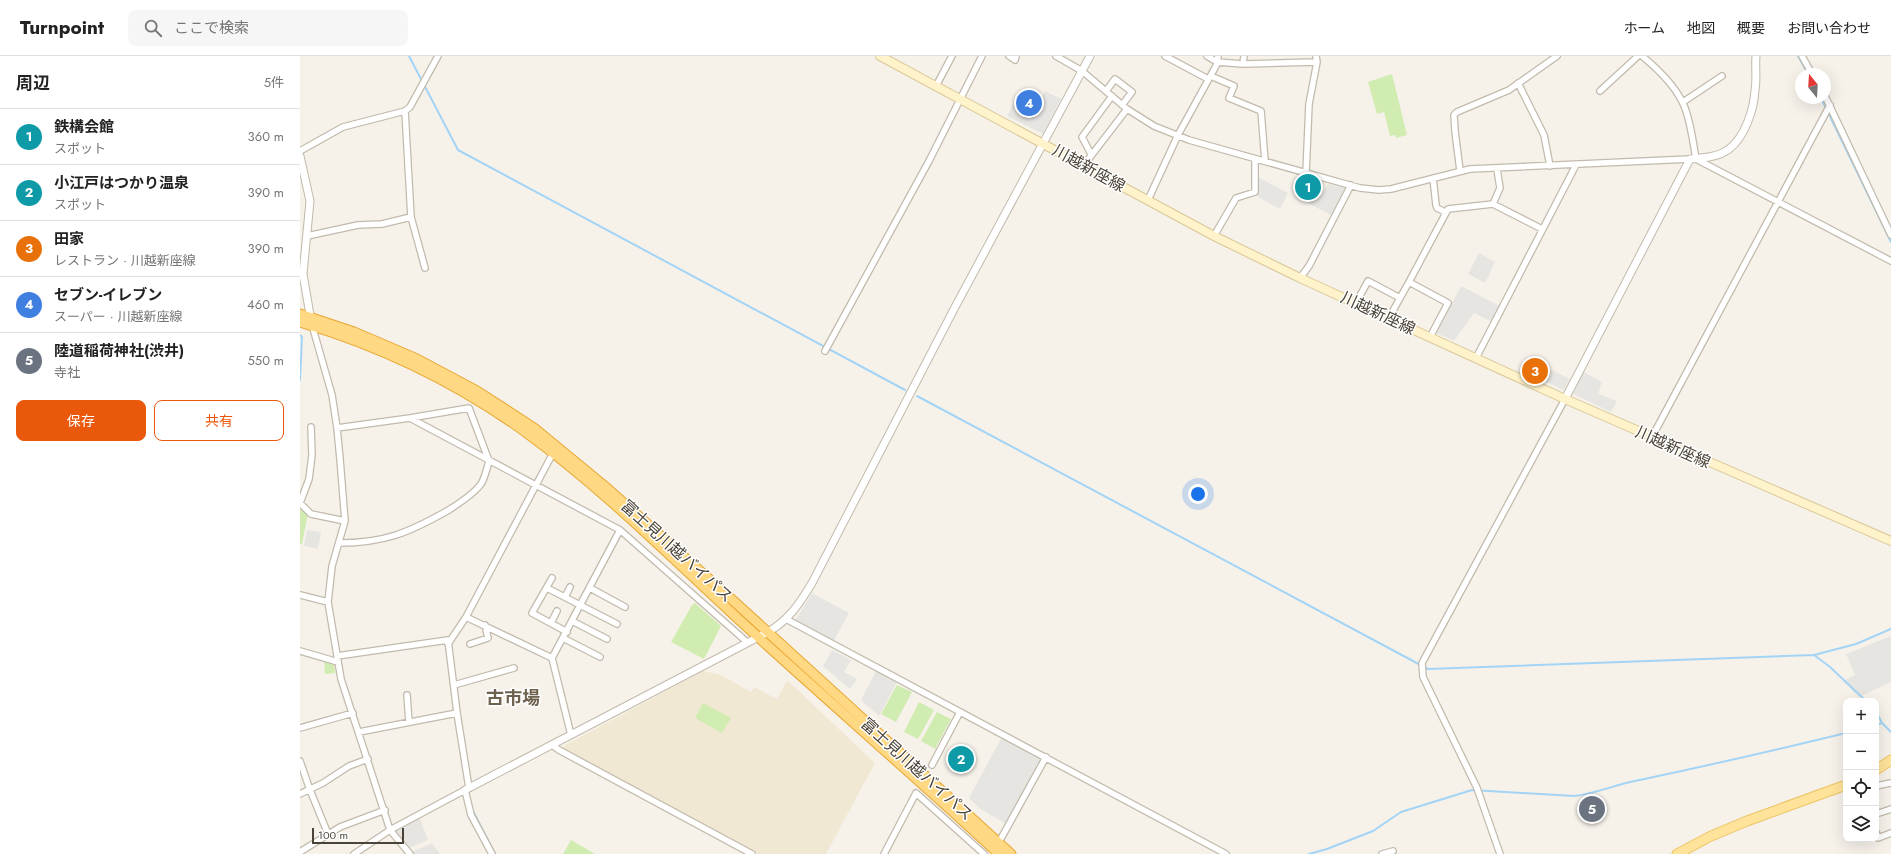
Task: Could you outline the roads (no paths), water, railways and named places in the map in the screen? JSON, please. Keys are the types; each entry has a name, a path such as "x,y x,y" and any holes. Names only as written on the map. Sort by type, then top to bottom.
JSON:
{"highway":[{"name":"富士見川越バイパス","path":"300,314 311,321 435,376 495,411 553,453 613,504 996,850 1011,854"},
{"name":"富士見川越バイパス","path":"300,322 311,321 354,332 417,359 477,391 518,417 557,446 592,475 768,632 996,850"}],"main road":[{"name":"川越新座線","path":"880,56 1214,236 1300,278 1652,438 1891,541"},
{"path":"1879,768 1890,763"},
{"path":"1677,854 1711,836 1747,820 1843,786"}],"street":[{"path":"300,151 344,127 405,111 410,107 438,56"},
{"path":"936,86 952,56"},
{"path":"825,351 929,161 982,56"},
{"path":"1009,56 1014,60 1016,56"},
{"path":"1056,56 1082,71 1124,107 1154,126 1178,135 1306,173 1351,185 1379,190 1391,189 1460,171 1693,159 1720,154 1729,150 1741,134 1752,107 1755,90 1756,56"},
{"path":"354,854 390,830 768,632 786,619 799,605 1090,56"},
{"path":"1165,56 1209,77 1234,86 1229,98 1261,111 1265,161"},
{"path":"1207,56 1243,64 1316,59 1309,104 1306,173"},
{"path":"1243,64 1244,56"},
{"path":"1460,171 1454,115 1457,112 1497,96 1557,56"},
{"path":"1600,91 1638,56"},
{"path":"1500,854 1477,788 1423,677 1422,663 1693,159 1688,115 1683,102 1662,73 1642,56"},
{"path":"1802,56 1809,68"},
{"path":"1148,200 1178,135 1218,59"},
{"path":"1683,102 1722,76"},
{"path":"1084,165 1124,107 1132,92 1116,79 1106,90"},
{"path":"1518,83 1546,142 1550,166"},
{"path":"1091,154 1082,137 1112,96"},
{"path":"1652,438 1830,105"},
{"path":"1830,105 1891,235"},
{"path":"405,111 411,217 425,268"},
{"path":"300,156 310,201 302,287 330,388 338,428 345,522 332,566 328,602 341,679 385,810 390,830 410,854"},
{"path":"1214,236 1236,198 1255,192 1255,158"},
{"path":"1693,159 1891,262"},
{"path":"1476,358 1576,164"},
{"path":"1493,204 1500,188 1498,169"},
{"path":"1433,178 1437,208 1445,212"},
{"path":"1300,278 1309,266 1351,185"},
{"path":"1389,318 1445,212 1448,210 1493,204 1542,229"},
{"path":"307,236 358,225 382,224 411,217"},
{"path":"1356,303 1368,281 1400,298"},
{"path":"1409,282 1448,303 1430,337"},
{"path":"338,428 469,408 490,461 481,484 470,495 420,527 383,540 359,543 339,543"},
{"path":"410,418 620,530 747,642"},
{"path":"311,427 312,455 310,479 300,503 311,514 345,522"},
{"path":"448,644 466,617 553,453"},
{"path":"572,735 552,658 620,530"},
{"path":"552,578 532,613 567,632"},
{"path":"564,597 570,587"},
{"path":"547,588 616,624"},
{"path":"590,588 625,607"},
{"path":"300,595 328,602"},
{"path":"551,623 557,611"},
{"path":"466,617 552,658"},
{"path":"786,619 1046,756 1226,854"},
{"path":"572,621 607,639"},
{"path":"470,644 488,638 485,625"},
{"path":"563,638 600,657"},
{"path":"337,656 448,640 467,789 472,815 492,854"},
{"path":"300,651 338,662"},
{"path":"454,685 514,668"},
{"path":"407,695 409,722"},
{"path":"300,728 353,712"},
{"path":"932,765 960,712"},
{"path":"359,732 457,713"},
{"path":"552,745 752,854"},
{"path":"996,850 1046,756"},
{"path":"300,794 310,790 349,766 368,759"},
{"path":"300,761 328,834"},
{"path":"1879,785 1891,783"},
{"path":"884,854 916,793 984,854"},
{"path":"1879,813 1891,809"},
{"path":"300,852 340,827 385,810"},
{"path":"1879,838 1891,832"},
{"path":"1382,854 1393,850"}],"waterway":[{"path":"409,56 458,150 905,390"},
{"path":"1798,56 1805,68"},
{"path":"1824,104 1891,242"},
{"path":"300,335 302,337 300,380"},
{"path":"917,396 1428,669 1814,655 1856,644 1891,629"},
{"path":"1814,655 1830,667 1863,698"},
{"path":"1879,717 1882,723 1891,732"},
{"path":"1309,854 1327,849 1373,831 1401,812 1472,790 1574,796 1582,795 1627,783 1843,734"},
{"path":"473,811 495,854"}],"place":[{"name":"セブン-イレブン","path":"1029,103"},
{"name":"鉄構会館","path":"1308,187"},
{"name":"田家","path":"1535,371"},
{"name":"小江戸はつかり温泉","path":"961,759"},
{"name":"陸道稲荷神社(渋井)","path":"1592,809"}],"district":[{"name":"古市場","path":"513,698"}]}
